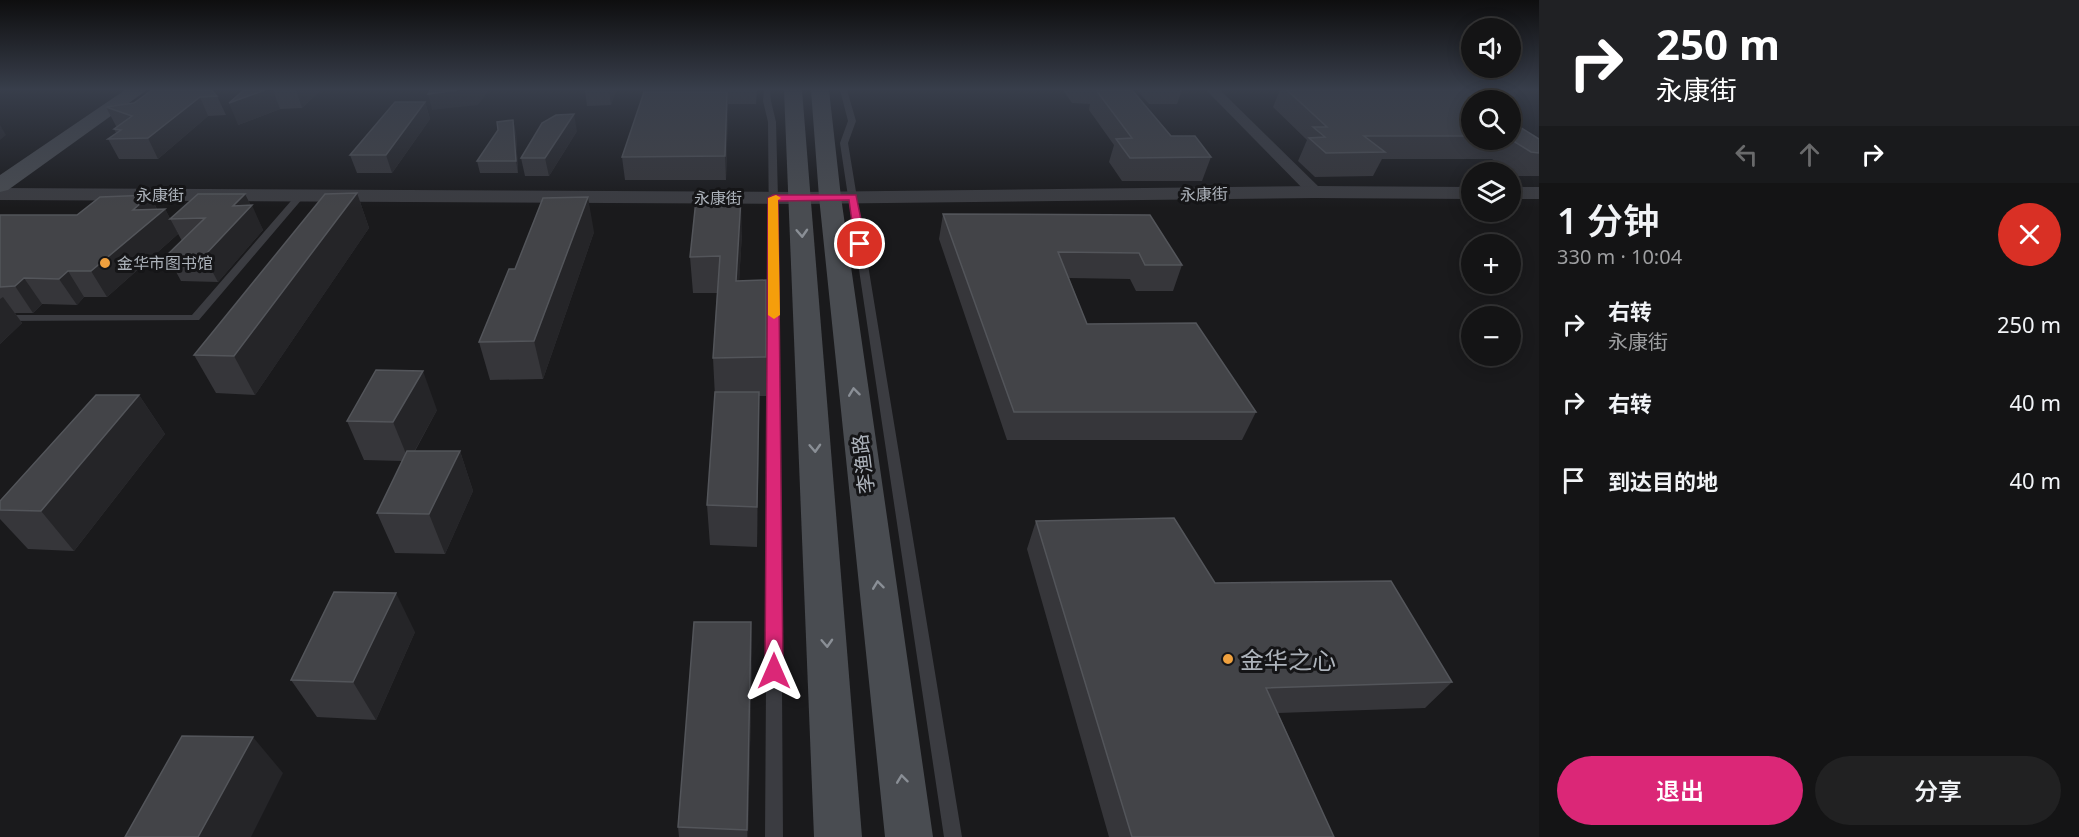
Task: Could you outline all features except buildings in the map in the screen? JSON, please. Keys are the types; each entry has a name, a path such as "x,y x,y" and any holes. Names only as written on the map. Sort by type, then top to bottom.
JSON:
{"main road":[{"path":"0,170 60,129"},
{"path":"0,185 81,129"},
{"name":"李渔路","path":"801,129 814,198 909,837"},
{"name":"李渔路","path":"818,129 814,198 838,837"}],"street":[{"path":"1251,129 1315,192"},
{"name":"永康街","path":"0,194 814,198 1315,192 1461,193"},
{"path":"1521,193 1539,193"}],"lane":[{"path":"776,129 814,198 953,837"},
{"path":"774,837 814,198 844,143 849,129"},
{"path":"0,318 195,318 300,196"}],"slow traffic":[{"path":"774,315 773,198 776,198"}],"place":[{"name":"金华市图书馆","path":"105,263"},
{"name":"金华之心","path":"1228,659"}],"route":[{"path":"774,671 773,198 853,197 860,244"}]}
